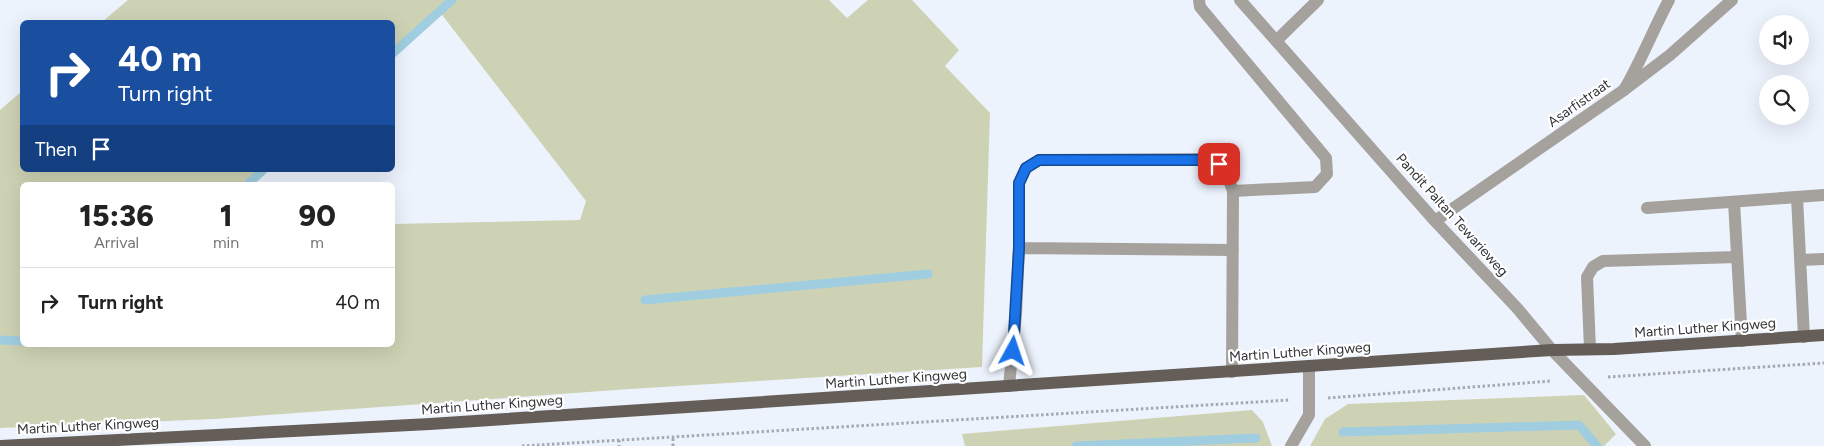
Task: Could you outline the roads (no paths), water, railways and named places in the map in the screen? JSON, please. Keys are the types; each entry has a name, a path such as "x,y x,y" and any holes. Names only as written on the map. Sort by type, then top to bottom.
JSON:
{"main road":[{"name":"Martin Luther Kingweg","path":"0,446 91,444 430,424 1552,350 1590,350 1824,335"}],"street":[{"path":"1199,0 1200,7 1326,158 1327,174 1316,187 1233,191"},
{"name":"Pandit Paltan Tewarieweg","path":"1240,0 1435,221 1517,308 1552,350 1645,446"},
{"path":"1276,40 1318,0"},
{"path":"1624,90 1638,66 1652,32 1669,0"},
{"name":"Asarfistraat","path":"1435,221 1624,90 1670,55 1732,0"},
{"path":"1009,386 1016,315 1019,183 1026,168 1039,160 1207,160 1219,164 1226,171 1233,191 1232,372"},
{"path":"1647,208 1824,195"},
{"path":"1798,197 1804,337"},
{"path":"1734,202 1742,341"},
{"path":"1019,248 1233,250"},
{"path":"1590,350 1587,277 1593,267 1603,261 1738,258"},
{"path":"1800,260 1824,260"},
{"path":"1291,446 1309,415 1308,367"}],"waterway":[{"path":"395,51 452,0"},
{"path":"250,182 261,172"},
{"path":"645,300 928,274"},
{"path":"0,340 20,341"},
{"path":"1343,432 1579,425 1597,446"},
{"path":"1076,446 1256,438"}]}
